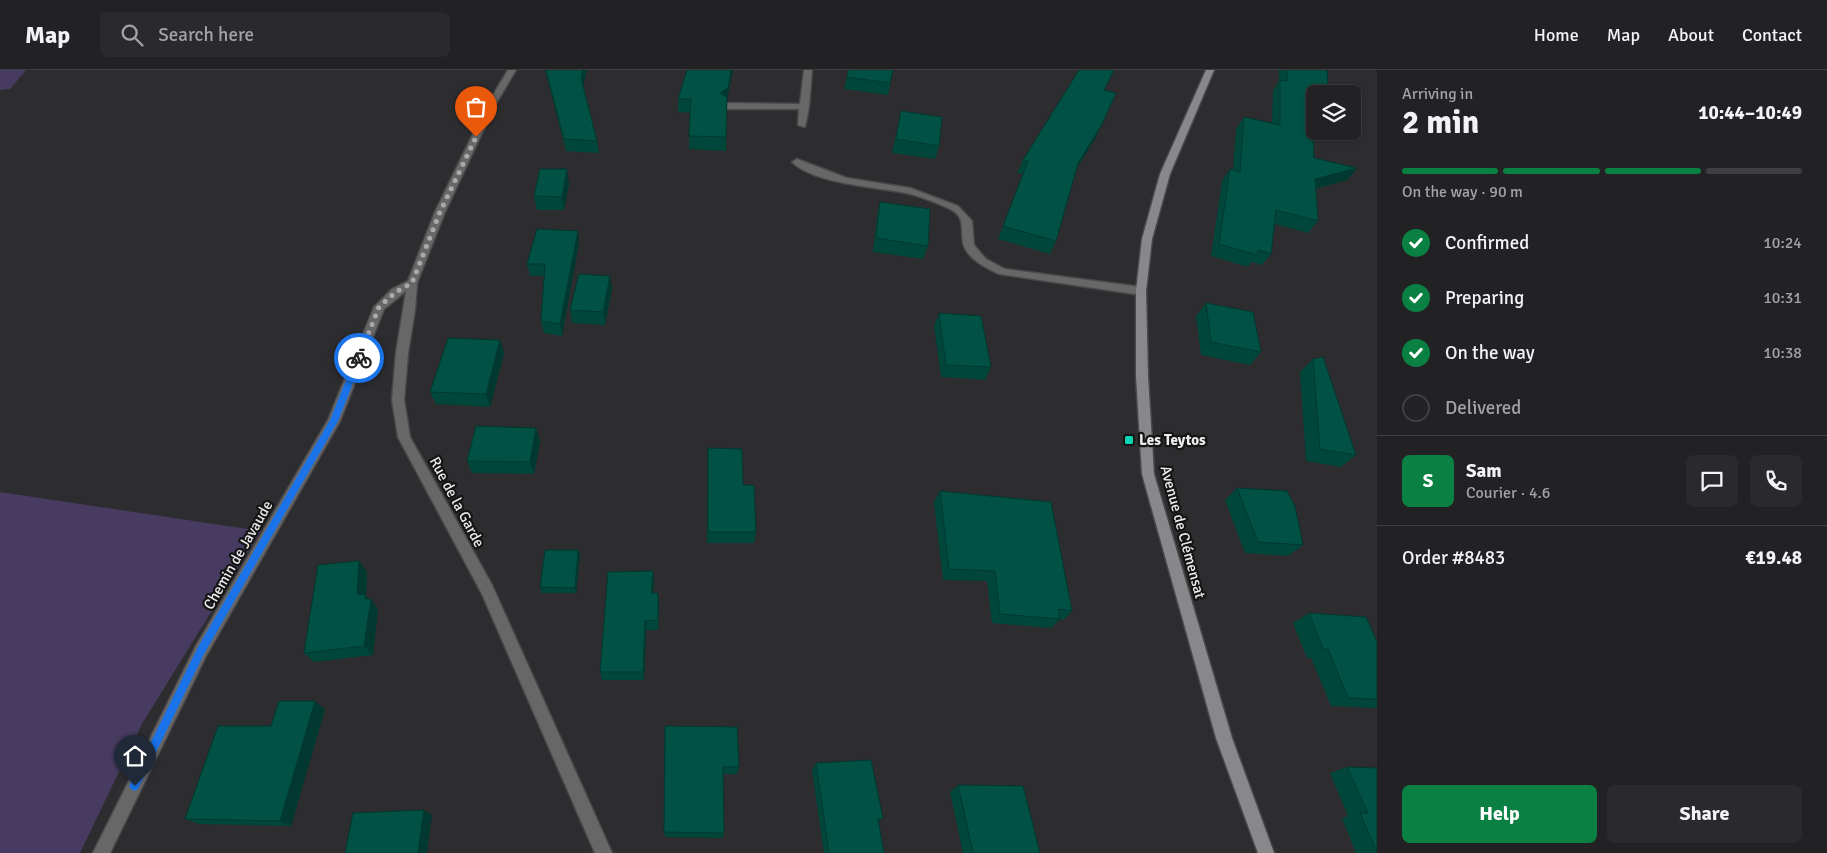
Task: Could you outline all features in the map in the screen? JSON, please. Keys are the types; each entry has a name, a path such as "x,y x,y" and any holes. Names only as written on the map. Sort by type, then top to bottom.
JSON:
{"main road":[{"name":"Avenue de Clémensat","path":"1210,70 1165,174 1147,238 1141,291 1142,376 1148,474 1224,738 1266,853"}],"street":[{"name":"Rue de la Garde","path":"512,70 491,105 440,212 412,283 410,310 402,353 398,400 404,437 487,590 604,853"},
{"path":"802,125 808,70"},
{"path":"725,106 805,108"},
{"path":"797,162 845,180 910,191 955,208 967,221 969,246 982,261 1003,272 1141,291"},
{"name":"Chemin de Javaude","path":"101,853 201,650 334,421 379,307 396,292 412,283"}],"shaded area":[{"path":"0,70 26,70 10,89 0,90"},
{"path":"0,492 261,531 142,724 80,853 0,853"}],"building":[{"path":"546,70 583,70 581,78 597,141 564,139"},
{"path":"687,70 731,70 728,88 720,93 727,97 726,137 689,136 691,99 678,99"},
{"path":"848,70 893,70 890,83 847,77"},
{"path":"1079,70 1114,70 1104,90 1116,93 1102,124 1078,163 1056,241 1003,226 1028,161 1023,160"},
{"path":"1287,70 1327,70 1328,85 1306,85 1306,140 1313,140 1314,158 1357,168 1315,179 1318,221 1276,210 1271,254 1258,250 1257,255 1219,244 1230,169 1240,172 1244,117 1280,125 1280,80 1287,81"},
{"path":"901,111 942,117 939,146 896,139"},
{"path":"540,169 567,169 562,197 534,196"},
{"path":"880,202 930,209 928,246 876,238"},
{"path":"537,229 578,231 560,324 541,321 545,264 527,264"},
{"path":"579,274 610,276 603,312 570,310"},
{"path":"1206,303 1253,312 1261,352 1211,342"},
{"path":"939,313 981,316 991,367 946,365"},
{"path":"448,338 500,340 486,394 430,392"},
{"path":"1323,357 1356,455 1320,449 1313,359"},
{"path":"476,426 536,428 530,462 467,461"},
{"path":"708,448 742,449 743,485 754,485 756,532 708,532"},
{"path":"1237,488 1287,491 1295,506 1303,545 1258,542"},
{"path":"940,491 1051,502 1072,611 1058,609 1060,619 1000,614 995,571 949,569"},
{"path":"545,550 578,550 575,588 540,587"},
{"path":"359,561 357,594 365,595 365,599 371,599 364,646 304,653 318,565"},
{"path":"653,571 651,593 658,593 658,620 645,621 643,672 600,672 608,572"},
{"path":"1309,613 1366,617 1377,642 1377,699 1348,698 1328,649 1323,649"},
{"path":"279,701 315,701 280,821 185,819 218,726 271,726"},
{"path":"665,726 737,727 739,767 723,767 724,833 664,832"},
{"path":"871,760 883,818 878,819 884,853 829,853 816,763"},
{"path":"1347,767 1377,768 1377,852 1360,813 1368,813"},
{"path":"958,785 1023,786 1040,853 973,853"},
{"path":"424,810 418,853 345,853 353,813"}],"way so far":[{"path":"359,358 379,307 396,292 412,283 440,212 476,137"}],"place":[{"name":"Les Teytos","path":"1129,440"}],"route":[{"path":"135,786 201,650 334,421 359,358"}]}
